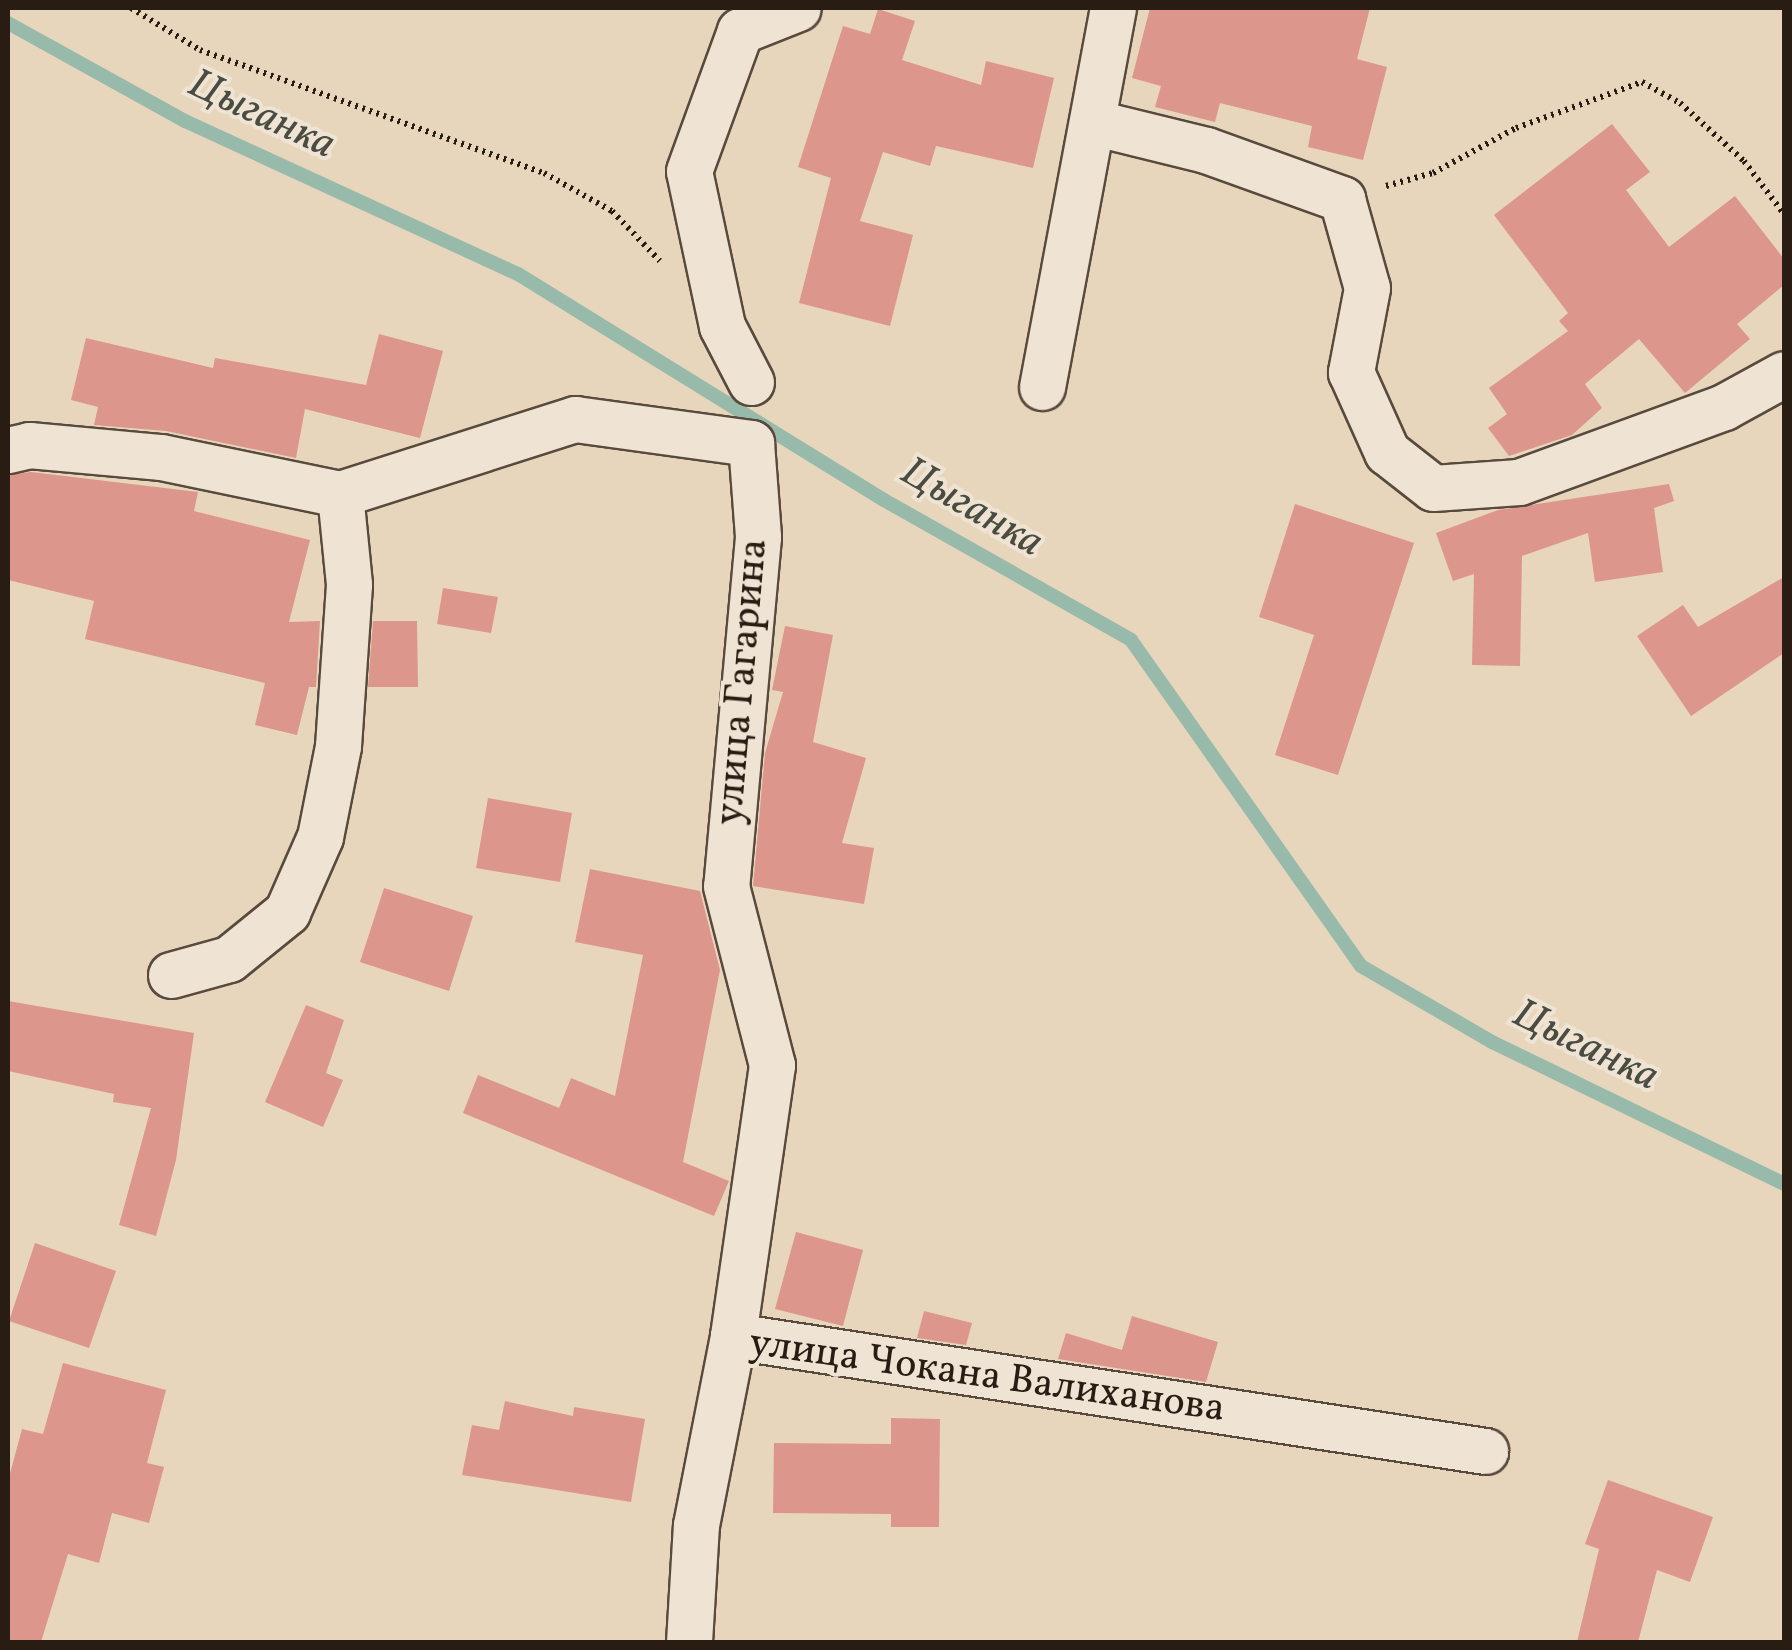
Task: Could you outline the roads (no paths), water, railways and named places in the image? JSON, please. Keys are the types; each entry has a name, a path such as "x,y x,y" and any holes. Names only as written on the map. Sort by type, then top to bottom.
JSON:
{"street":[{"path":"751,382 722,326 689,172 740,30 798,8"},
{"path":"1042,387 1113,8"},
{"path":"1092,122 1206,150 1342,198 1367,288 1352,372 1387,452 1433,488 1519,482 1724,407 1784,374"},
{"name":"улица Гагарина","path":"8,450 28,445 161,457 340,494 575,419 751,444 758,537 726,886 772,1065 733,1336"},
{"path":"170,976 229,959 287,912 320,838 338,746 349,584 340,494"},
{"name":"улица Чокана Валиханова","path":"689,1642 696,1525 733,1336 1485,1451"}],"waterway":[{"name":"Цыганка","path":"8,23 185,121 518,274 884,500 1131,640 1361,966 1492,1042 1784,1184"}]}
